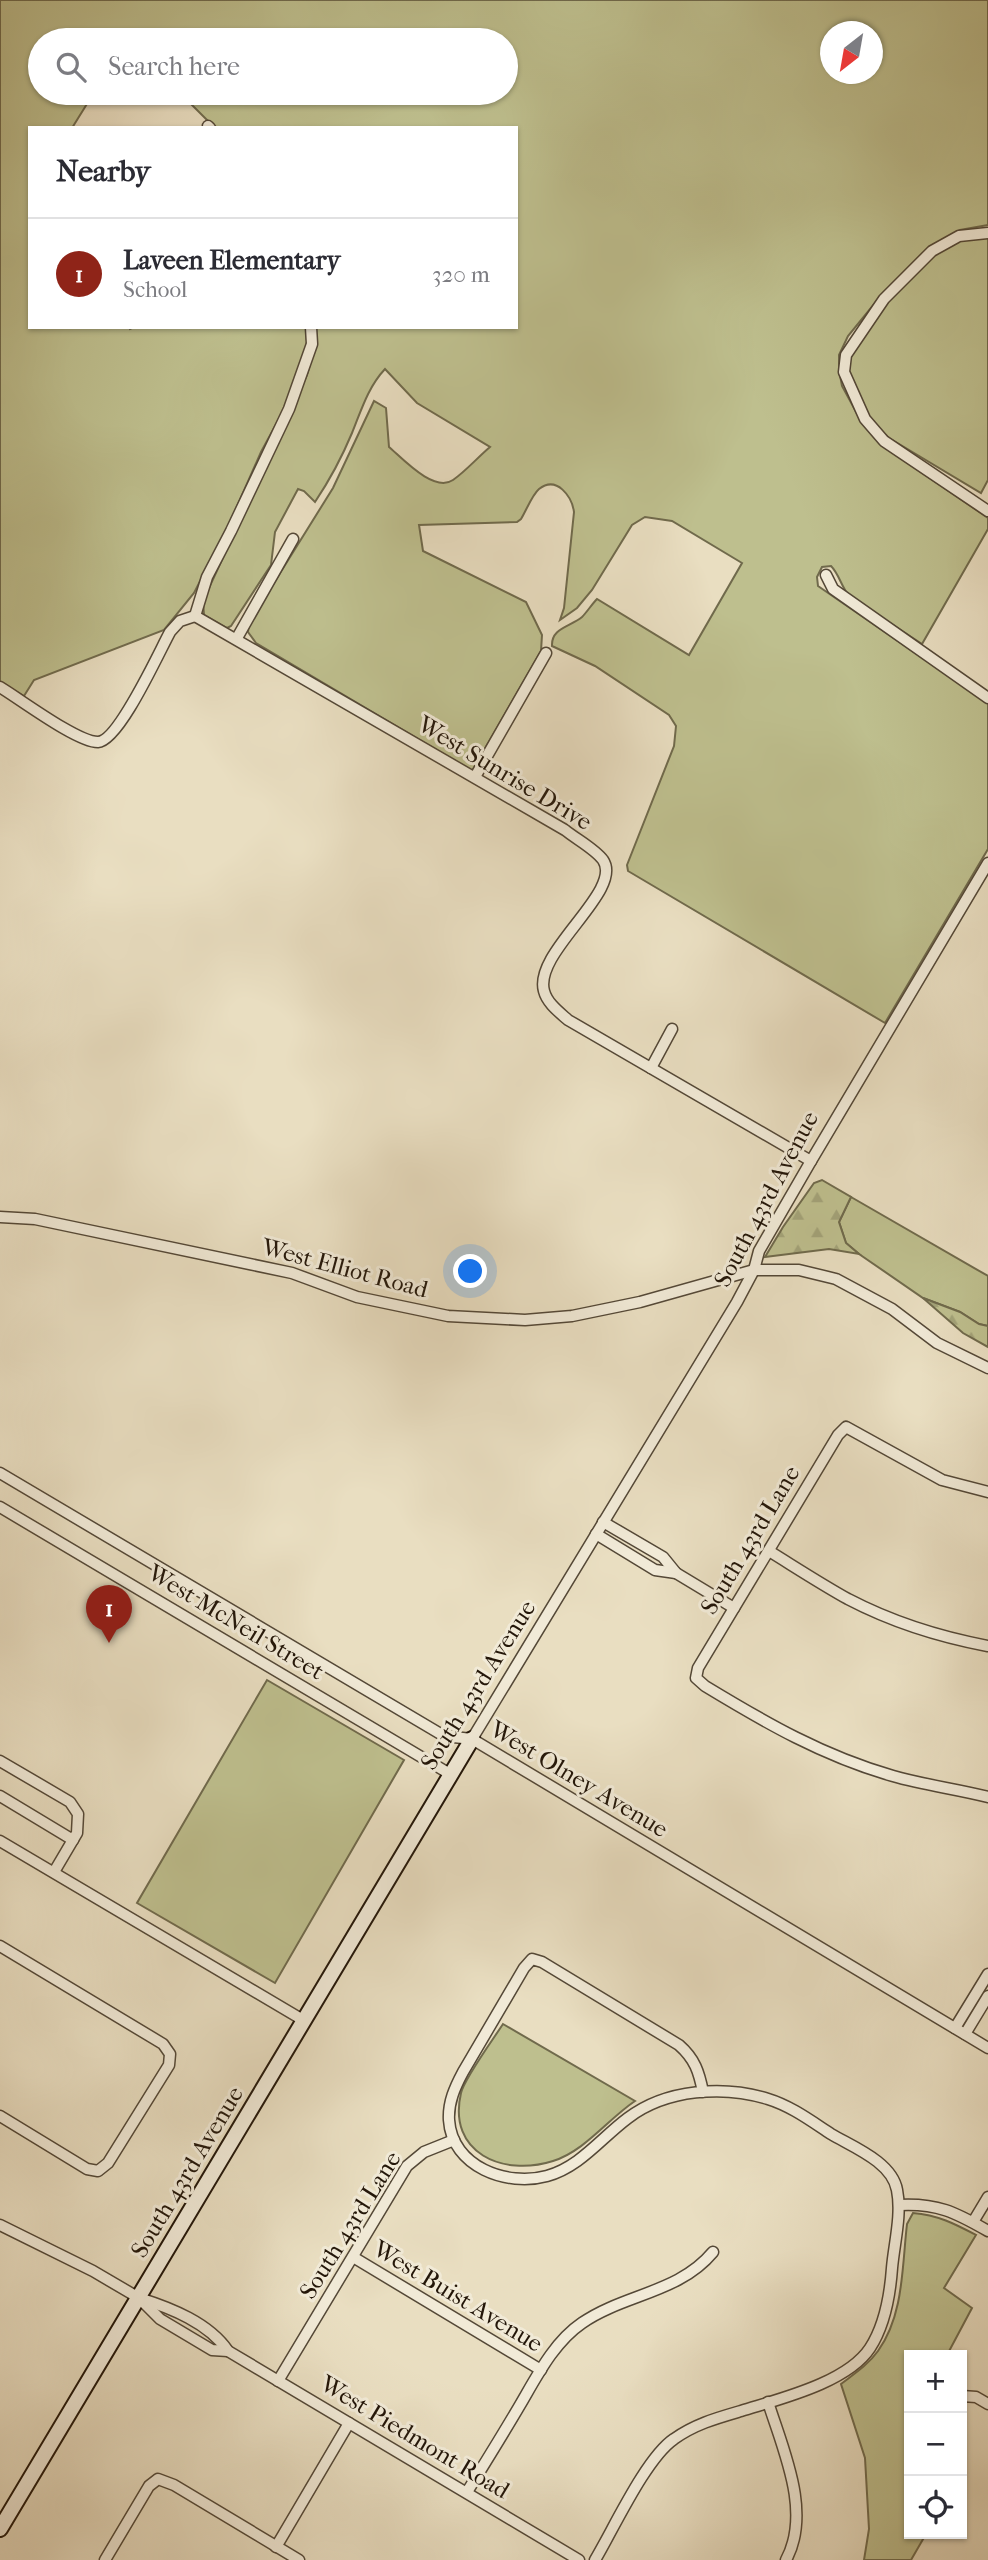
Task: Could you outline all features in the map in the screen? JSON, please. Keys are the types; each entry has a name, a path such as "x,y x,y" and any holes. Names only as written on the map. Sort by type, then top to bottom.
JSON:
{"street":[{"path":"988,233 960,236 932,251 884,299 846,355 844,372 865,419 884,441 988,511"},
{"path":"0,687 73,733 100,742 109,738 126,714 170,632 180,621 195,616 207,577 294,397 312,344 311,329"},
{"path":"237,638 293,539"},
{"path":"826,575 833,589 988,698"},
{"name":"West Sunrise Drive","path":"195,616 565,830 602,859 607,870 603,886 551,959 542,979 544,994 568,1020 811,1161"},
{"path":"475,777 546,653"},
{"name":"South 43rd Avenue","path":"0,2529 754,1270 759,1251 988,863"},
{"path":"651,1068 672,1029"},
{"name":"West Elliot Road","path":"0,1217 35,1219 292,1273 357,1297 448,1316 525,1320 572,1316 640,1303 754,1270 799,1270 836,1279 892,1308 937,1343 988,1368"},
{"name":"South 43rd Lane","path":"988,1492 942,1480 846,1427 838,1435 698,1668 696,1678 784,1733 828,1752 894,1776 988,1797"},
{"name":"West Olney Avenue","path":"0,1473 444,1736 472,1739 988,2048"},
{"name":"West McNeil Street","path":"0,1507 450,1774"},
{"path":"603,1522 663,1557 676,1573 734,1608"},
{"path":"596,1534 655,1570 676,1573"},
{"path":"637,1560 645,1546"},
{"path":"768,1551 848,1599 884,1616 960,1641 988,1646"},
{"path":"0,1760 70,1802 78,1814 79,1824 73,1840 54,1872"},
{"path":"0,1797 73,1840"},
{"path":"0,1841 303,2020"},
{"path":"0,1946 163,2044 170,2054 169,2064 108,2163 98,2171 87,2169 0,2116"},
{"path":"595,2560 657,2454 673,2440 698,2424 768,2402 841,2374 869,2351 887,2306 899,2205 897,2188 882,2165 781,2104 744,2093 703,2092 648,2106 630,2116 590,2152 567,2168 532,2179 516,2180 485,2170 471,2162 454,2140 449,2123 449,2110 454,2087 524,1968 532,1959 542,1962 679,2045 690,2054 697,2067 703,2092"},
{"path":"955,2028 988,1974"},
{"path":"965,2034 987,1997 977,1992"},
{"name":"South 43rd Lane","path":"278,2381 407,2166 424,2152 454,2140"},
{"path":"973,2222 988,2197"},
{"path":"899,2205 919,2204 945,2208 988,2231"},
{"name":"West Piedmont Road","path":"0,2225 93,2271 139,2298 166,2306 218,2336 229,2351 579,2560"},
{"path":"467,2492 541,2370 555,2350 582,2323 610,2308 682,2279 700,2268 713,2252"},
{"name":"West Buist Avenue","path":"353,2257 541,2370"},
{"path":"967,2396 976,2397 988,2404"},
{"path":"768,2402 790,2470 796,2507 795,2540 786,2560"},
{"path":"276,2547 349,2423"},
{"path":"105,2560 149,2486 158,2479 174,2485 299,2560"}],"green space":[{"path":"0,0 988,0 988,225 960,230 932,247 884,292 848,336 839,355 842,386 861,421 883,446 988,518 988,529 922,644 849,596 831,566 822,567 817,577 818,586 988,703 988,849 885,1023 628,871 627,865 674,746 676,726 669,715 595,666 552,646 555,635 582,617 597,599 689,655 742,563 672,521 645,517 632,525 592,590 577,608 560,620 564,608 574,512 567,494 557,486 546,485 539,489 517,522 419,525 423,551 526,602 542,635 541,651 472,771 256,643 248,632 249,623 333,488 374,401 386,408 389,447 419,473 437,482 453,480 490,447 417,403 385,369 369,391 344,451 315,502 298,489 275,532 271,565 231,626 227,628 204,615 203,601 307,375 315,347 314,329 518,329 518,126 213,126 192,105 518,105 518,28 28,28 28,105 86,105 73,126 28,126 28,329 306,329 307,342 301,368 286,406 261,452 227,529 194,593 164,630 34,680 24,696 0,682"},
{"path":"988,236 988,480 981,493 889,438 869,419 847,370 848,358 888,301 934,254 960,240"},
{"path":"822,1180 851,1197 839,1222 846,1243 859,1254 829,1249 765,1257 814,1183"},
{"path":"851,1197 988,1276 988,1326 923,1298 846,1243 839,1222"},
{"path":"923,1298 988,1326 988,1347 963,1333"},
{"path":"267,1680 404,1760 275,1983 137,1903"},
{"path":"503,2024 635,2101 576,2150 553,2161 516,2166 483,2156 471,2145 462,2131 459,2114 461,2093 473,2069"},
{"path":"913,2213 922,2214 976,2235 944,2288 972,2308 950,2350 904,2350 904,2539 923,2539 911,2560 864,2560 869,2529 865,2458 841,2384 870,2361 887,2337 897,2306 907,2224"}],"place":[{"name":"Laveen Elementary","path":"109,1643"}]}
